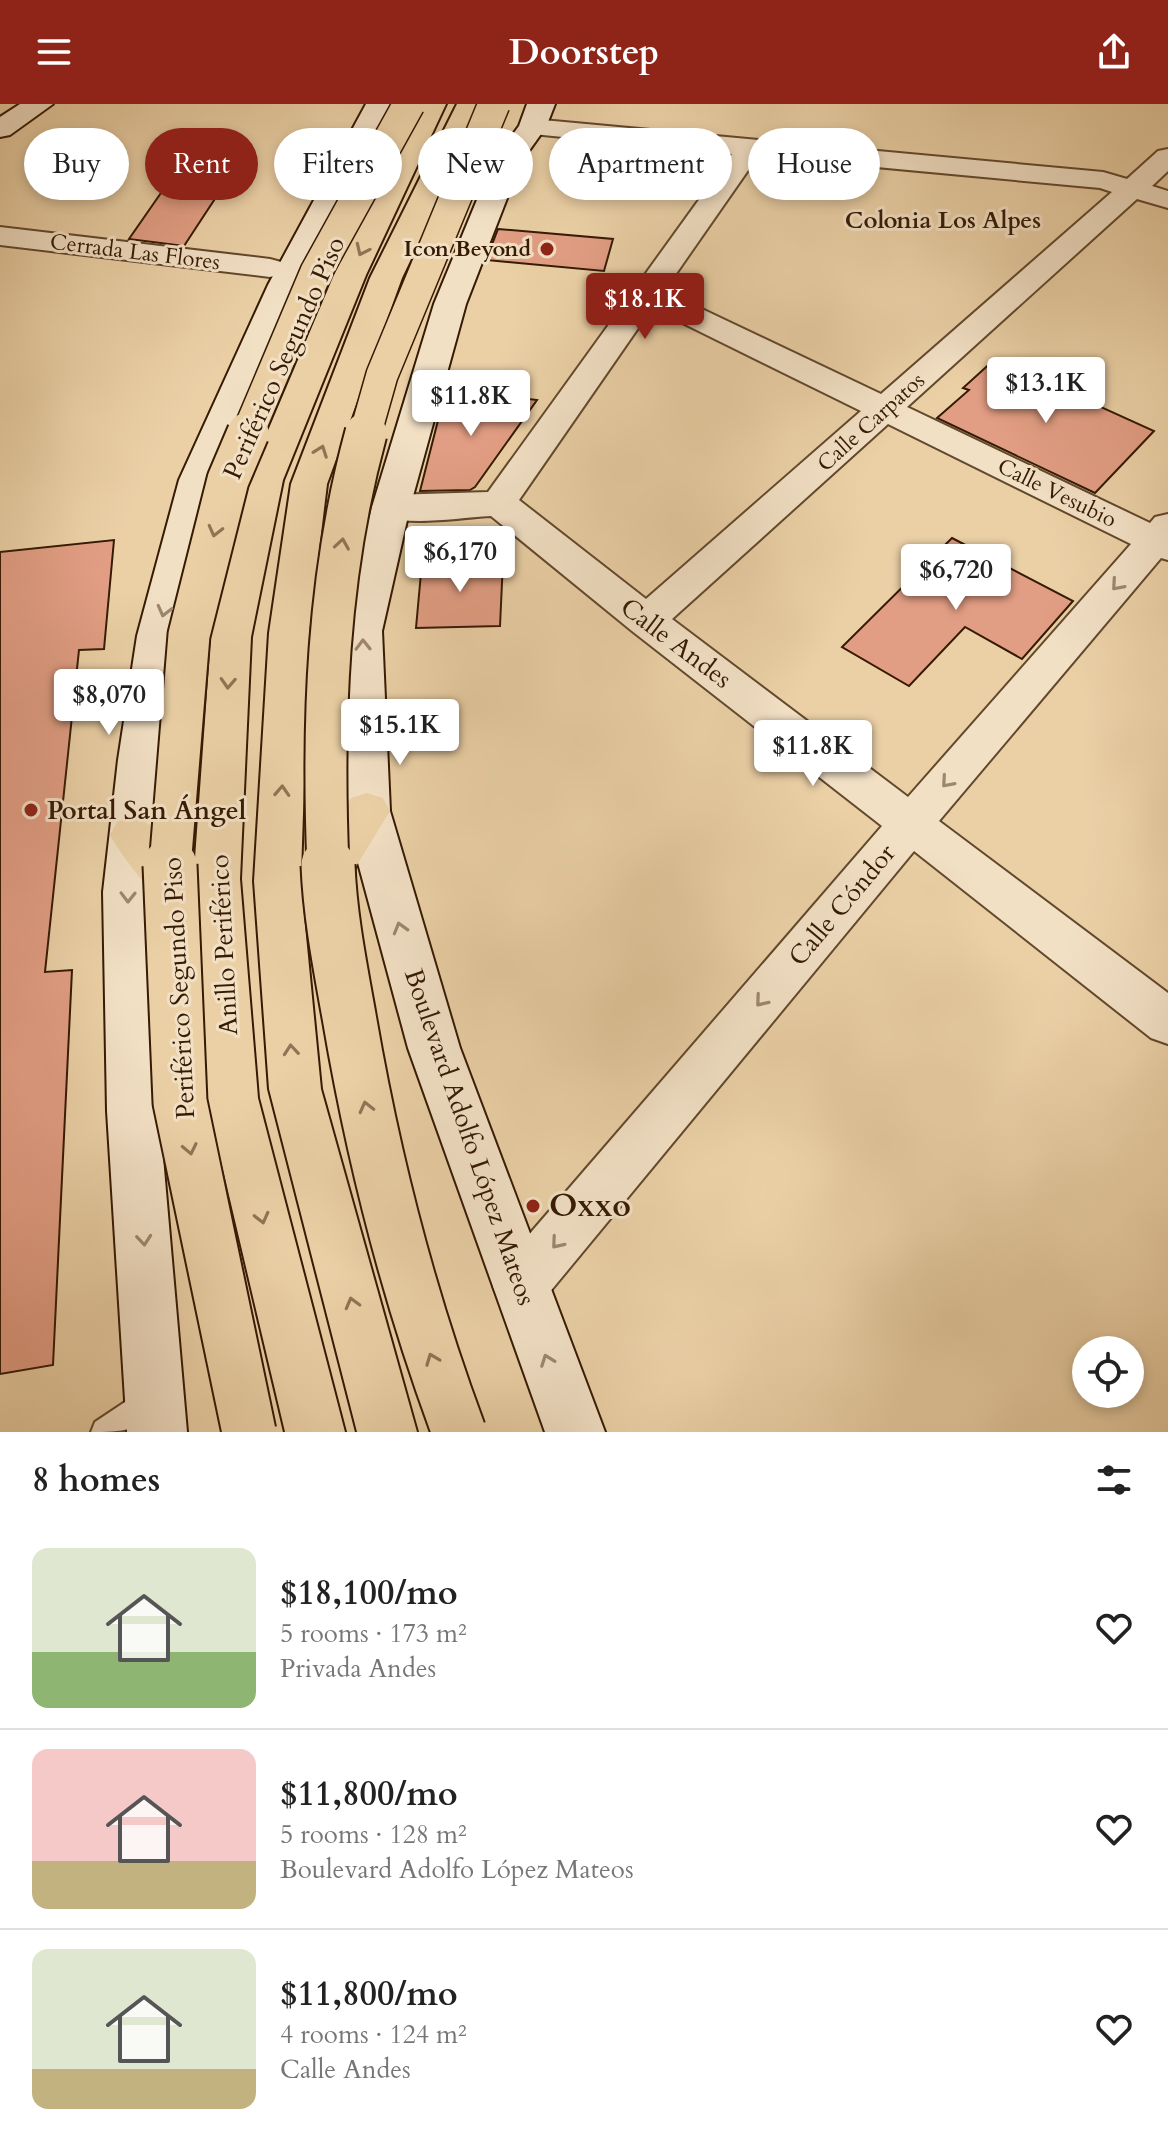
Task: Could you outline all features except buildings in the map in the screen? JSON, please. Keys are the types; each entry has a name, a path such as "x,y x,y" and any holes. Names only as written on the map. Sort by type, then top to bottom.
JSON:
{"highway":[{"name":"Periférico Segundo Piso","path":"249,1432 180,1102 169,882 189,635 228,480 316,272 409,104"},
{"path":"352,484 381,447 402,408 495,155 524,124 465,107"},
{"path":"459,1432 425,1340 361,1087 329,902 324,775 329,631 352,484 382,375 465,107"},
{"path":"387,1432 295,1089 277,881 289,633 309,484 386,278 465,107"},
{"name":"Anillo Periférico","path":"315,1432 232,1098 217,879 231,637 265,480 350,275 465,107"},
{"path":"282,942 367,811"},
{"path":"133,835 221,937"}],"main road":[{"path":"0,129 39,104"},
{"path":"157,1414 133,1111 127,892 157,636 197,480 284,285 380,104"},
{"name":"Boulevard Adolfo López Mateos","path":"524,124 450,304 391,507 362,631 367,811 434,1048 573,1429"}],"street":[{"path":"524,124 748,149"},
{"path":"391,507 434,508 499,503 748,150"},
{"name":"Calle Carpatos","path":"646,621 1168,157"},
{"path":"880,160 1103,180 1134,187 1168,200"},
{"name":"Cerrada Las Flores","path":"0,236 270,268"},
{"name":"Calle Vesubio","path":"645,293 885,410 1164,538"},
{"name":"Calle Andes","path":"499,503 646,621 912,822 1168,1022"},
{"name":"Calle Cóndor","path":"520,1286 912,822 1164,538"}],"lane":[{"path":"105,1432 157,1414"}],"place":[{"name":"Icon Beyond","path":"547,249"},
{"name":"Portal San Ángel","path":"31,810"},
{"name":"Oxxo","path":"533,1206"}],"district":[{"name":"Colonia Los Alpes","path":"943,220"}]}
